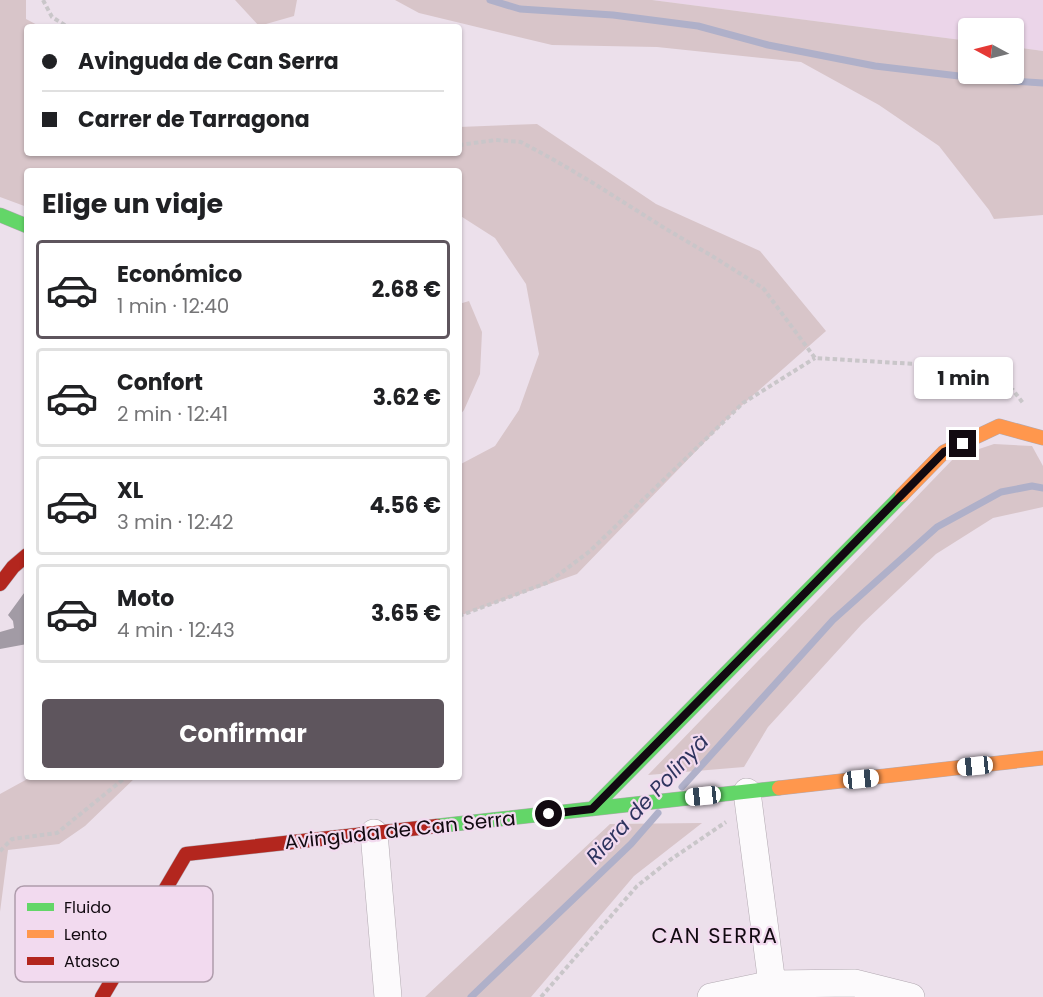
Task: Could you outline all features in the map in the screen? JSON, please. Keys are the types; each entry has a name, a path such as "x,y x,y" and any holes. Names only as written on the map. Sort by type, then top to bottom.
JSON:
{"street":[{"path":"0,215 24,225"},
{"path":"592,809 944,452 999,426 1043,438"},
{"path":"0,584 13,567 24,558"},
{"name":"Avinguda de Can Serra","path":"167,886 186,854 1043,758"},
{"path":"747,792 772,984"},
{"path":"374,833 388,997"},
{"name":"Avinguda de Can Serra","path":"102,997 111,982"},
{"path":"711,997 772,984 855,983 898,996"}],"path":[{"path":"43,0 52,17 63,24"},
{"path":"462,145 496,140 521,142 593,183 763,288 815,358"},
{"path":"462,615 549,582 590,551 743,403 815,358 915,364 970,375 1013,390 1025,406"},
{"path":"0,851 12,839 57,833 122,780"},
{"path":"541,997 637,886 670,860 731,819"}],"shaded area":[{"path":"0,0 26,0 26,19 35,24 24,24 24,156 462,156 462,127 537,124 656,204 760,251 826,331 731,415 577,574 462,615 462,463 495,446 519,410 539,354 526,284 495,238 462,217 462,168 24,168 24,206 0,197"},
{"path":"235,0 297,0 294,16 266,24 257,24"},
{"path":"395,0 652,0 958,40 958,84 1024,84 1024,48 1043,51 1043,215 994,219 939,146 879,105 801,62 657,47 552,45 419,13"},
{"path":"652,0 1043,0 1043,51 1024,48 1024,18 958,18 958,40"},
{"path":"469,301 482,332 480,374 462,412 462,303"},
{"path":"994,444 1032,446 1043,466 1043,507 993,518 936,554 862,624 768,727 744,767 648,775 955,457"},
{"path":"26,780 133,780 85,826 59,844 8,850 0,912 0,794"},
{"path":"702,823 634,876 531,997 425,997 610,824"}],"building":[{"path":"24,593 24,645 0,649 0,632 14,628 13,621 8,615"}],"waterway":[{"path":"490,0 520,9 613,15 698,26 768,45 875,66 984,79 1043,83"},
{"path":"682,787 833,620 937,527 1001,492 1032,486 1043,488"},
{"name":"Riera de Polinyà","path":"471,997 631,844 658,813"}],"traffic: fast":[{"path":"0,215 24,225"},
{"path":"592,809 902,495"},
{"path":"437,826 779,788"}],"traffic: slow":[{"path":"902,495 944,452 999,426 1043,438"},
{"path":"779,788 1043,758"}],"traffic: jam":[{"path":"0,584 13,567 24,558"},
{"path":"167,886 186,854 437,826"},
{"path":"102,997 111,982"}],"district":[{"name":"CAN SERRA","path":"715,935"}],"route":[{"path":"549,814 592,809 944,452 963,444"}]}
